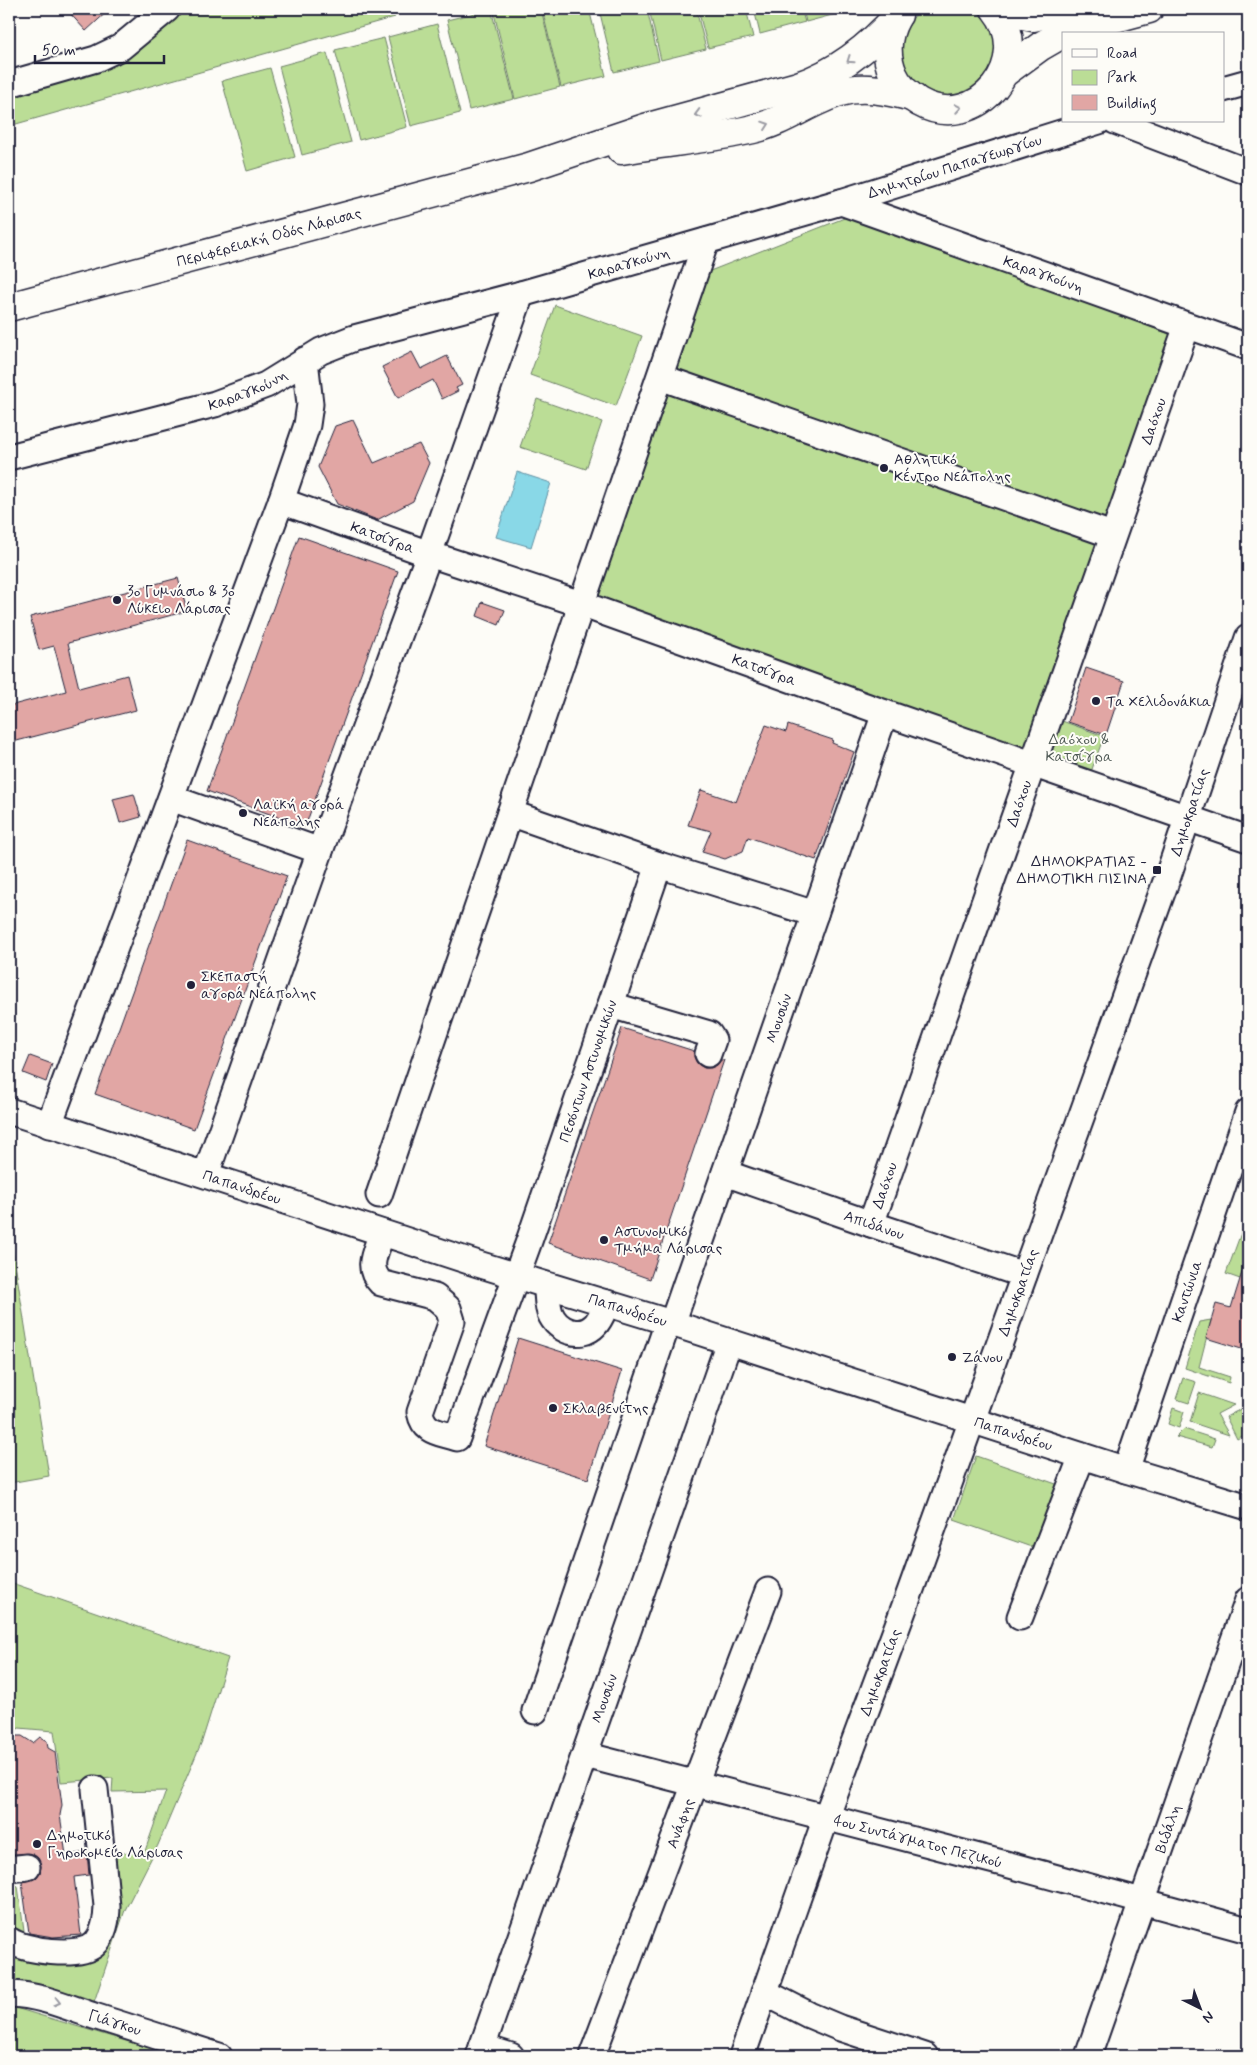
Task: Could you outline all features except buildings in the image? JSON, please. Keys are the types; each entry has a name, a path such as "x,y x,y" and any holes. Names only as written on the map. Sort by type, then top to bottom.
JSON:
{"highway":[{"path":"996,10 1033,17 1067,9"},
{"path":"1065,32 1149,9"},
{"path":"900,12 888,38 889,64 902,88 912,97 923,104 950,110 963,108 988,95 1004,73 1010,47 1004,22 996,10"},
{"path":"529,167 646,128 814,81 850,61 878,38 900,12"},
{"path":"1004,73 1041,46 1062,34"},
{"path":"529,167 754,129 781,119 842,91 864,89 912,97"},
{"name":"Περιφερειακή Οδός Λάρισας","path":"9,307 529,167"}],"street":[{"path":"9,84 96,59 121,47 166,9"},
{"path":"1224,89 1248,82"},
{"name":"Δημητρίου Παπαγεωργίου","path":"841,202 1095,122"},
{"path":"1118,122 1248,172"},
{"name":"Καραγκούνη","path":"9,457 215,404 266,385 321,351 354,338 521,294 841,202 1248,348"},
{"path":"379,1195 706,241"},
{"path":"206,1174 320,851 429,554 521,294"},
{"name":"Δαόχου","path":"871,1224 1187,326"},
{"path":"49,1124 281,501 307,425 310,404 305,360"},
{"path":"660,377 1112,535"},
{"name":"Κατσίγρα","path":"281,501 429,554 581,604 885,713 1248,839"},
{"name":"Δημοκρατίας","path":"742,2056 826,1818 910,1592 1168,876 1186,816 1248,638"},
{"name":"Μουσών","path":"534,1711 670,1323 725,1173 885,713"},
{"path":"171,798 320,851"},
{"path":"510,813 659,865 815,914"},
{"name":"Πεσόντων Αστυνομικών","path":"382,1233 371,1267 375,1277 381,1283 435,1298 448,1308 452,1321 420,1412 422,1423 429,1429 457,1438 516,1276 659,865"},
{"path":"611,1005 709,1034 713,1040 708,1054"},
{"name":"Παπανδρέου","path":"9,1111 547,1286 670,1323 1248,1508"},
{"name":"Καντώνια","path":"1126,1470 1246,1124"},
{"name":"Απιδάνου","path":"725,1173 1024,1275"},
{"path":"547,1286 547,1299 551,1314 557,1324 575,1333 585,1332 595,1326 606,1304"},
{"name":"Μουσών","path":"480,2052 729,1342"},
{"path":"1020,1616 1082,1456"},
{"name":"Ανάφης","path":"592,2056 768,1591"},
{"name":"Βιδάλη","path":"1088,2056 1248,1600"},
{"name":"4ου Συντάγματος Πεζικού","path":"585,1755 1142,1900 1248,1930"},
{"path":"9,1940 32,1949 59,1952 84,1950 97,1942 106,1920 107,1906 95,1789"},
{"path":"764,1992 809,2015 840,2028 925,2056"},
{"name":"Γιάγκου","path":"9,1994 23,1994 63,2004 91,2015 219,2056"},
{"path":"480,2052 511,2056"}],"green space":[{"path":"179,9 387,9 395,17 9,126 9,101 13,97 119,64"},
{"path":"491,9 514,99 469,110 447,20"},
{"path":"493,9 541,9 560,87 515,99"},
{"path":"542,9 589,9 606,76 561,87"},
{"path":"599,9 647,9 659,61 614,72"},
{"path":"649,9 696,9 706,49 661,60"},
{"path":"698,9 746,9 753,37 708,48"},
{"path":"754,9 801,9 805,22 760,34"},
{"path":"803,9 850,9 851,10 806,22"},
{"path":"923,9 973,9 989,26 995,44 992,62 982,78 968,90 950,95 932,93 915,81 907,71 901,55 902,38 910,21"},
{"path":"437,24 460,113 411,126 388,37"},
{"path":"384,38 407,127 359,140 335,50"},
{"path":"327,53 351,142 302,155 279,66"},
{"path":"270,68 295,157 247,171 222,81"},
{"name":"Αθλητικό Κέντρο Νεάπολης","path":"852,215 1172,335 1026,752 597,600 710,271"},
{"path":"555,305 642,336 616,406 530,375"},
{"path":"537,399 602,422 586,469 520,447"},
{"name":"Δαόχου & Κατσίγρα","path":"1062,721 1104,736 1091,772 1049,757"},
{"path":"1241,1233 1248,1235 1248,1252 1240,1279 1226,1274"},
{"path":"9,1238 11,1238 49,1476 9,1483"},
{"path":"1211,1320 1199,1367 1230,1377 1229,1383 1185,1368 1199,1322"},
{"path":"1183,1378 1196,1382 1189,1403 1176,1399"},
{"path":"1199,1393 1234,1405 1217,1414 1229,1435 1190,1422"},
{"path":"1248,1405 1248,1433 1237,1439 1226,1417"},
{"path":"1173,1408 1184,1412 1179,1428 1168,1424"},
{"path":"1184,1429 1215,1439 1212,1447 1176,1437"},
{"path":"976,1456 1059,1485 1037,1549 954,1520"},
{"path":"9,1582 228,1658 202,1741 158,1845 125,1910 93,2005 45,1993 9,1979 9,1946 67,1960 113,1904 114,1854 145,1851 166,1791 112,1792 113,1778 61,1782 54,1731 19,1728 9,1736"},
{"path":"9,1883 18,1886 25,1939 9,1935"},
{"path":"9,2006 176,2056 9,2056"}],"water":[{"path":"517,472 551,483 531,547 496,537"}],"place":[{"name":"Αθλητικό Κέντρο Νεάπολης","path":"884,468"},
{"name":"3ο Γυμνάσιο & 3ο Λύκειο Λάρισας","path":"117,600"},
{"name":"Τα Χελιδονάκια","path":"1096,701"},
{"name":"Λαϊκή αγορά Νεάπολης","path":"243,813"},
{"name":"ΔΗΜΟΚΡΑΤΙΑΣ - ΔΗΜΟΤΙΚΗ ΠΙΣΙΝΑ","path":"1157,870"},
{"name":"Σκεπαστή αγορά Νεάπολης","path":"191,985"},
{"name":"Αστυνομικό Τμήμα Λάρισας","path":"604,1240"},
{"name":"Ζάνου","path":"952,1357"},
{"name":"Σκλαβενίτης","path":"553,1408"},
{"name":"Δημοτικό Γηροκομείο Λάρισας","path":"37,1844"}]}
